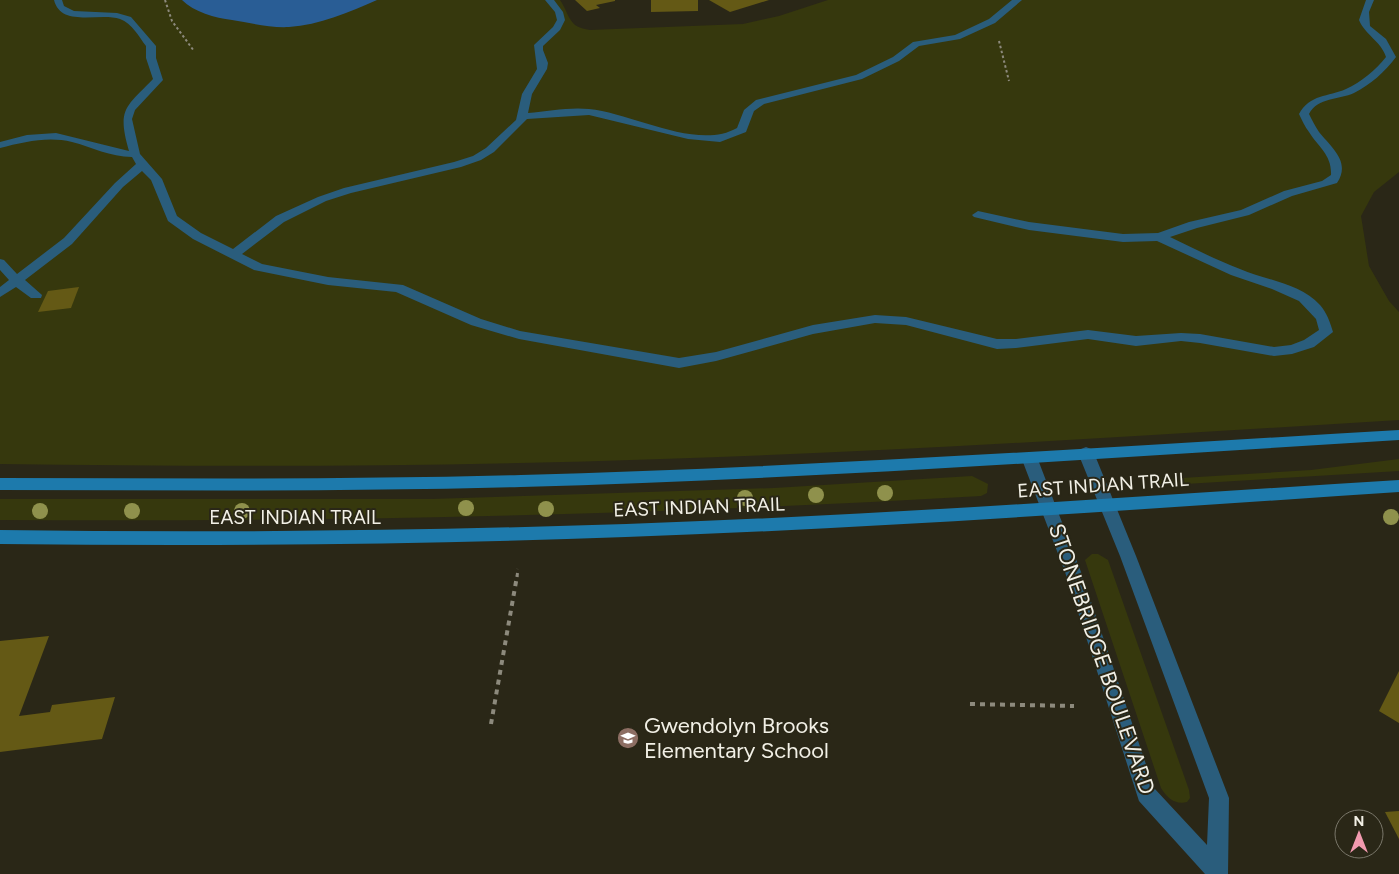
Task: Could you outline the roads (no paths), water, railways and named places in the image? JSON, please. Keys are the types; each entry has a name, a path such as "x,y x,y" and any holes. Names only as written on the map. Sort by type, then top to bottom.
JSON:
{"main road":[{"name":"EAST INDIAN TRAIL","path":"0,484 348,484 522,481 833,469 1399,436"},
{"name":"EAST INDIAN TRAIL","path":"0,537 326,537 616,530 836,521 1399,486"}],"street":[{"path":"58,0 58,6 70,14 116,14 126,18 151,46 149,58 158,73 158,80 134,104 127,119 135,154 142,165 156,179 172,218 197,236 258,267 328,281 398,288 476,322 518,335 679,363 699,361 769,341 848,322 877,319 900,320 930,326 973,340 999,344 1028,344 1071,335 1092,335 1136,341 1180,337 1204,338 1276,352 1298,350 1315,342 1326,332 1325,322 1318,312 1307,302 1287,290 1237,273 1159,237"},
{"path":"234,254 280,219 322,199 348,190 457,165 477,158 517,127 523,116 527,94 542,69 543,63 538,45 557,28 561,20 559,12 549,0"},
{"path":"523,116 589,112 688,136 720,139 742,130 749,110 760,102 859,77 896,59 916,44 957,37 992,21 998,14 1018,0"},
{"path":"978,215 1029,226 1123,238 1159,237 1194,225 1245,213 1288,193 1333,181 1337,175 1337,164 1332,153 1313,131 1304,114 1307,106 1316,100 1348,92 1362,85 1386,65 1391,57 1390,50 1364,23 1362,14 1370,0"},
{"path":"0,145 29,139 74,139 115,154 135,154"},
{"path":"0,293 68,241 119,184 142,165"},
{"path":"0,263 17,281 36,295"},
{"name":"STONEBRIDGE BOULEVARD","path":"1086,453 1219,798 1217,872"},
{"name":"STONEBRIDGE BOULEVARD","path":"1028,457 1073,572 1146,794 1217,872"}],"water":[{"path":"182,0 377,0 323,21 300,26 282,27 212,16 192,8"}],"place":[{"name":"Gwendolyn Brooks Elementary School","path":"628,738"}]}
